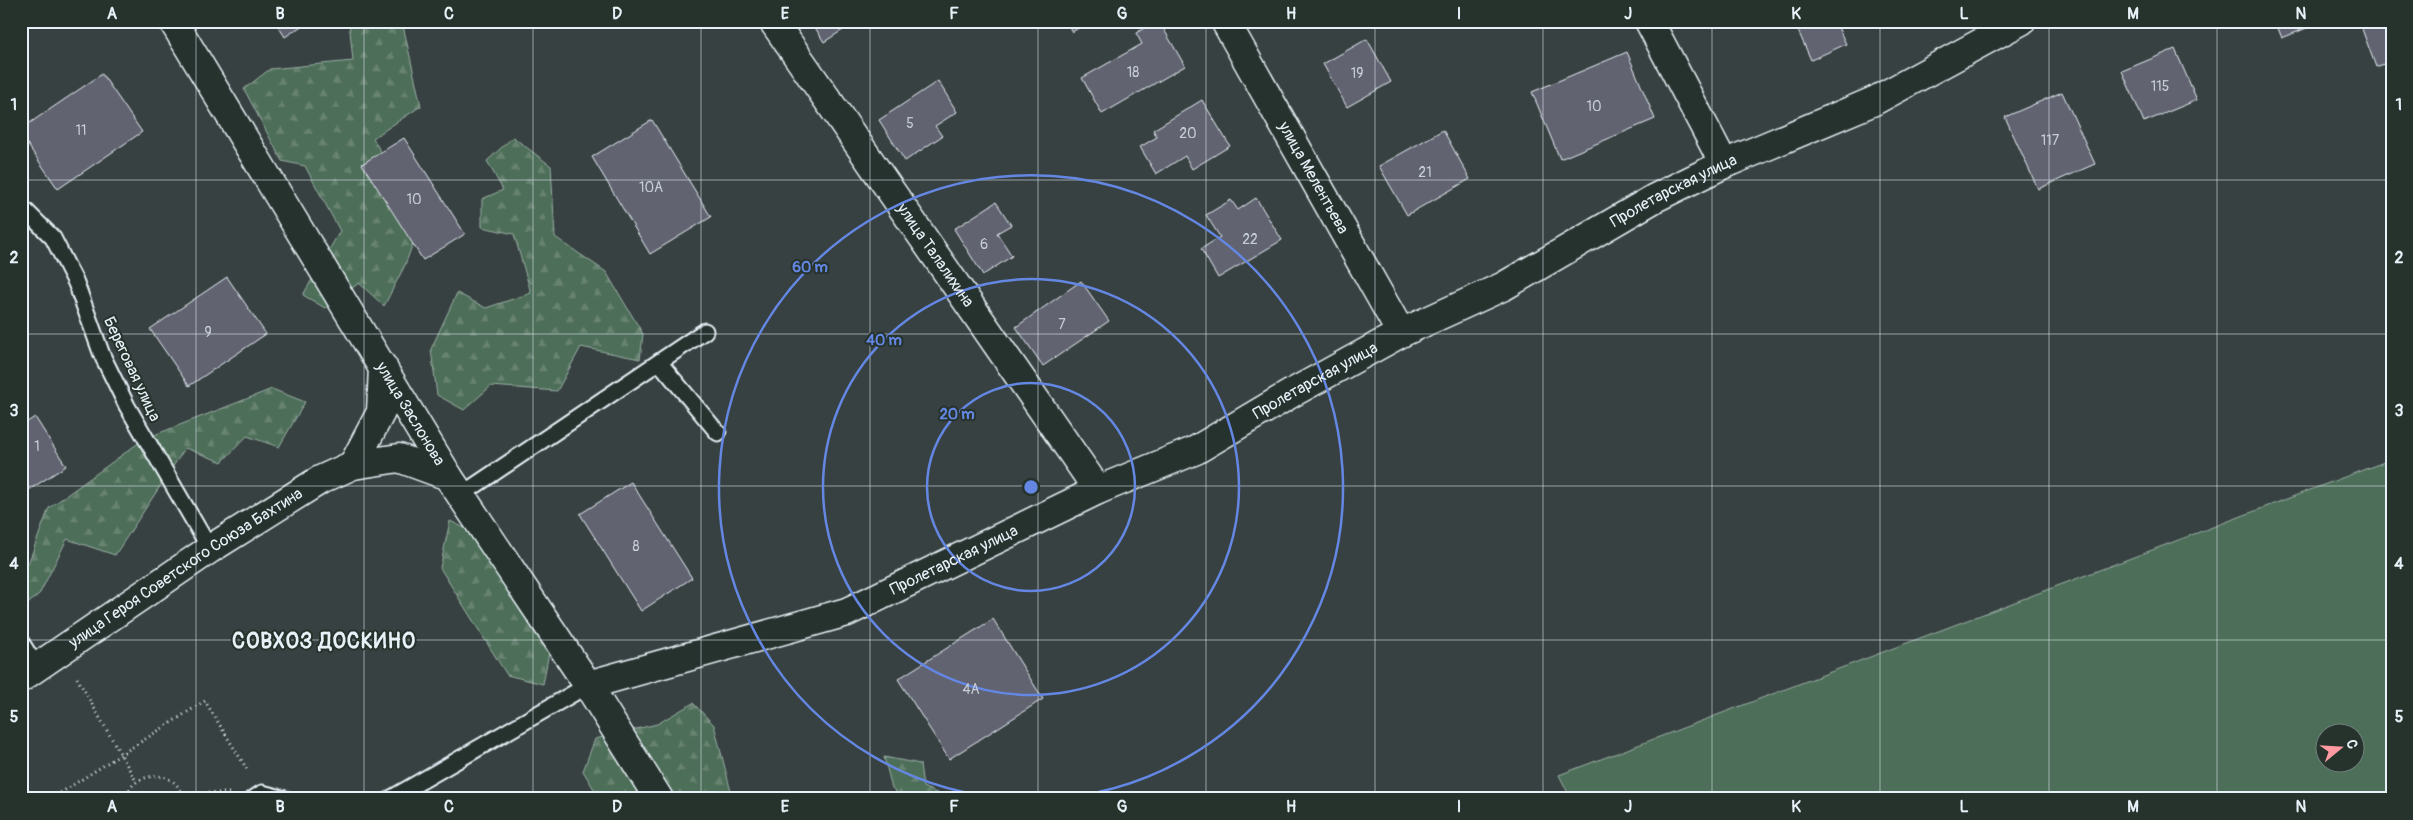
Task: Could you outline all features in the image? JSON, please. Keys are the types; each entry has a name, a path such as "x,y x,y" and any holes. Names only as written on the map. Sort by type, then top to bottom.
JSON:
{"street":[{"name":"улица Заслонова","path":"173,21 454,485 588,685 659,799"},
{"name":"улица Талалихина","path":"773,21 1098,490"},
{"name":"улица Мелентьева","path":"1225,21 1401,333"},
{"path":"1649,21 1724,164"},
{"name":"Пролетарская улица","path":"588,685 847,612 1098,490 1196,450 1292,393 1401,333 1504,286 1655,198 1724,164 1874,101 2021,21"},
{"path":"353,465 381,412 383,367"},
{"name":"улица Героя Советского Союза Бахтина","path":"29,673 210,549 320,480 353,465 399,458 454,485"}],"lane":[{"name":"Береговая улица","path":"21,206 53,238 76,283 102,355 127,406 210,549"},
{"path":"454,485 659,362 705,331"},
{"path":"659,362 718,433"},
{"path":"21,642 29,673"},
{"path":"390,799 588,685"},
{"path":"257,796 285,799"}],"path":[{"path":"62,652 136,780"},
{"path":"21,798 55,798 205,700 257,796"},
{"path":"125,799 127,790 136,780 153,775 170,779 183,793 184,799"},
{"path":"183,793 257,796"}],"green space":[{"path":"349,21 402,21 421,106 373,138 420,224 405,265 384,306 359,283 325,308 303,295 340,231 305,166 282,161 244,89 270,69 353,61"},
{"path":"513,137 551,166 555,237 606,272 643,334 640,359 581,347 557,391 491,386 464,410 437,395 431,349 457,293 486,308 531,293 514,234 482,227 482,199 503,190 487,161"},
{"path":"272,389 305,402 279,447 247,436 222,462 185,448 115,555 67,539 40,593 21,610 21,570 28,564 49,508 144,439"},
{"path":"2392,459 2392,799 1571,799 1559,775"},
{"path":"450,521 494,542 509,596 530,608 550,647 543,684 507,675 440,568"},
{"path":"693,703 714,725 731,792 742,799 600,799 583,771 595,739 657,724"},
{"path":"884,757 920,764 923,787 950,799 903,799 892,788"}],"building":[{"path":"275,21 309,21 285,37"},
{"path":"811,21 857,21 824,42"},
{"path":"1066,21 1090,21 1072,32"},
{"path":"1159,21 1185,66 1102,114 1082,78 1142,44 1136,33"},
{"path":"1806,21 1835,21 1846,44 1811,60 1796,26"},
{"path":"2275,21 2324,21 2282,38"},
{"path":"2359,21 2392,21 2392,61 2376,67"},
{"path":"1367,39 1391,82 1347,107 1323,64"},
{"path":"2175,49 2197,100 2144,122 2122,71"},
{"path":"1627,52 1655,119 1560,159 1532,92"},
{"path":"102,74 142,132 58,189 21,135 21,129"},
{"path":"938,81 957,112 935,126 942,136 905,161 879,120"},
{"path":"2062,92 2095,164 2038,189 2005,117"},
{"path":"1202,100 1230,146 1192,169 1185,156 1156,174 1140,147 1157,137 1153,130"},
{"path":"652,120 711,217 650,254 592,157"},
{"path":"1443,130 1470,179 1407,215 1379,166"},
{"path":"404,138 465,234 423,260 362,164"},
{"path":"1256,198 1282,240 1218,278 1201,249 1220,237 1206,215 1231,200 1238,210"},
{"path":"996,202 1011,225 997,233 1012,256 983,275 954,229"},
{"path":"227,277 266,334 189,386 150,329"},
{"path":"1081,281 1109,321 1043,366 1016,327"},
{"path":"35,417 66,466 21,495 21,426"},
{"path":"631,482 692,578 641,611 580,514"},
{"path":"993,619 1043,699 949,759 898,679"}],"district":[{"name":"СОВХОЗ ДОСКИНО","path":"324,641"}]}
